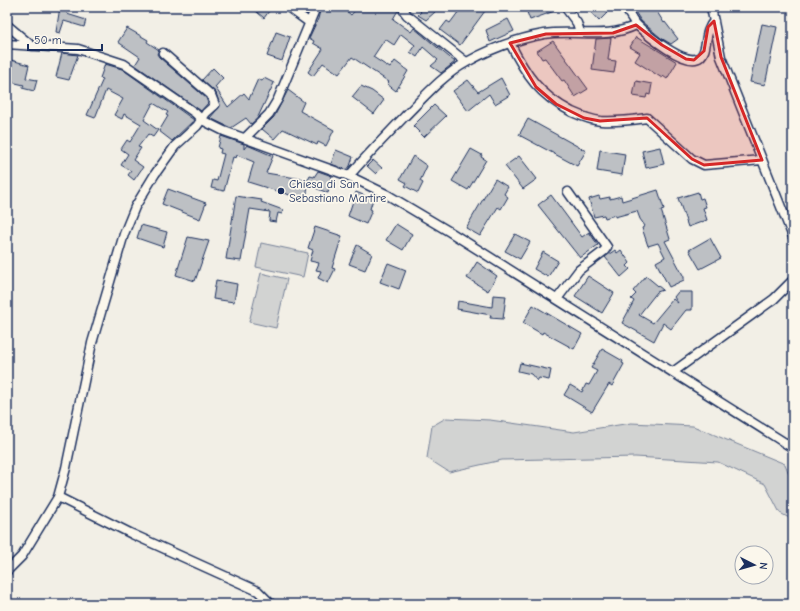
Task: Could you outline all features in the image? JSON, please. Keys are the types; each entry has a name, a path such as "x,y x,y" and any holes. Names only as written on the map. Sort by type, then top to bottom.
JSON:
{"street":[{"path":"288,7 310,24"},
{"path":"245,138 269,114 278,99 316,7"},
{"path":"406,7 404,11 407,15 466,62"},
{"path":"564,7 577,23 580,32"},
{"path":"625,7 636,25 662,45 686,59 694,60 701,57 704,51 708,27 714,21"},
{"path":"711,7 721,57 793,237"},
{"path":"7,25 32,46"},
{"path":"349,176 425,96 466,62 525,37 580,32 612,33 625,30 636,25"},
{"path":"510,43 524,71 536,87 556,104 584,118 600,121 647,118 692,159 704,165 762,160"},
{"path":"7,44 78,49 124,64 195,113 202,120 224,131 349,176 386,194 423,215 793,448"},
{"path":"7,571 22,556 58,496 66,468 92,342 117,258 135,207 155,174 175,146 202,120 206,113 216,105 211,96 163,53"},
{"path":"557,299 579,270 607,247 568,192"},
{"path":"673,372 774,299 793,280"},
{"path":"58,496 132,534 258,591 271,604"}],"highlighted area":[{"path":"714,21 721,57 762,160 704,165 692,159 647,118 600,121 584,118 556,104 536,87 510,43 546,34 613,33 636,25 662,45 686,59 694,60 704,51 708,27"}],"shaded area":[{"path":"261,243 308,253 303,277 256,267"},
{"path":"261,273 287,279 276,328 249,322"},
{"path":"446,418 490,420 574,432 631,423 693,426 785,464 793,484 793,520 780,513 765,484 718,462 635,457 502,460 449,472 427,458 432,426"}],"building":[{"path":"60,7 69,7 67,14 86,20 84,27 64,21 60,33 56,32"},
{"path":"251,7 272,7 264,18"},
{"path":"297,7 310,7 307,14"},
{"path":"321,7 342,7 351,15 358,7 400,7 393,19 411,32 414,28 455,62 441,73 431,66 438,60 423,47 417,57 410,52 415,45 401,34 394,45 385,39 373,57 390,68 395,61 408,71 396,91 387,84 389,82 352,57 339,74 323,63 313,76 308,72 323,49 313,43 314,41 309,38 318,19"},
{"path":"416,7 430,7 435,12 426,20 418,15 421,12"},
{"path":"462,7 480,7 485,11 460,45 440,30 447,21 450,23"},
{"path":"525,7 560,7 560,9 530,20"},
{"path":"586,7 601,7 607,13 599,21"},
{"path":"632,7 654,7 664,23 665,22 678,39 671,44 661,38 641,21"},
{"path":"508,19 514,31 490,42 486,30"},
{"path":"762,24 777,27 765,85 750,82"},
{"path":"127,28 148,40 147,42 159,50 157,54 159,57 206,98 208,103 201,111 135,65 140,57 118,42"},
{"path":"276,32 290,37 282,61 267,56"},
{"path":"636,37 677,62 667,79 663,76 662,78 635,61 640,53 630,47"},
{"path":"611,38 608,60 616,61 614,73 592,70 596,39"},
{"path":"553,41 588,89 575,97 564,80 562,81 545,58 542,59 537,51"},
{"path":"62,53 78,55 69,80 56,77"},
{"path":"11,60 29,65 26,78 37,80 34,91 22,88 24,85 7,81"},
{"path":"105,64 122,69 194,120 172,141 159,131 168,116 166,115 168,112 153,103 144,120 158,130 153,137 148,134 138,147 141,148 133,160 143,167 134,180 128,175 131,171 121,165 128,154 121,149 127,140 130,142 141,124 124,114 122,119 114,115 123,99 106,90 95,118 87,115 103,79 100,78"},
{"path":"213,68 223,78 215,87 228,107 244,93 249,99 258,79 262,81 264,78 274,83 257,119 251,124 246,118 231,128 210,118 220,106 216,93 202,80"},
{"path":"501,78 510,95 495,104 489,94 468,111 453,91 468,80 478,92"},
{"path":"636,81 652,84 650,95 647,94 646,98 633,96"},
{"path":"361,86 372,91 384,100 374,114 352,97"},
{"path":"288,90 304,102 300,111 334,130 326,146 318,142 317,145 283,129 274,139 262,129 274,117"},
{"path":"434,105 446,116 424,137 413,126"},
{"path":"528,119 586,151 577,166 519,135"},
{"path":"221,136 244,144 244,149 247,145 273,156 266,173 308,180 310,176 314,177 318,171 332,176 328,193 308,185 306,200 248,182 254,162 237,155 236,158 233,157 224,191 211,188 213,180 217,181 224,154 220,153 221,149 218,148"},
{"path":"660,147 664,164 646,168 642,151"},
{"path":"471,149 482,155 481,157 486,160 468,190 452,181"},
{"path":"336,150 353,157 347,170 331,164"},
{"path":"600,150 625,154 622,175 597,171"},
{"path":"413,156 427,166 420,181 423,183 418,193 405,186 407,183 400,179"},
{"path":"519,156 537,179 523,189 505,166"},
{"path":"373,160 382,168 376,174 367,166"},
{"path":"495,179 508,187 504,194 508,197 501,209 498,207 480,236 466,228"},
{"path":"168,189 206,203 200,219 162,204"},
{"path":"658,190 664,209 661,210 670,239 665,241 684,277 684,280 669,287 656,262 665,257 658,243 648,246 642,228 645,226 637,211 615,217 615,215 605,218 604,215 594,217 589,199 599,196 600,199 610,197 610,199 621,196 622,201"},
{"path":"356,192 373,199 370,209 372,210 366,224 348,216"},
{"path":"698,192 700,199 703,198 706,207 703,208 707,220 688,227 678,198"},
{"path":"551,195 582,237 589,232 598,245 580,258 538,205"},
{"path":"236,196 262,200 261,202 283,210 282,214 278,213 276,222 269,221 270,212 250,209 241,261 226,259"},
{"path":"396,224 412,234 403,250 386,240"},
{"path":"141,225 167,232 163,247 137,238"},
{"path":"315,227 342,236 332,268 335,269 328,283 318,278 321,271 316,270 319,263 310,261 313,250 308,248"},
{"path":"515,234 530,242 520,259 505,251"},
{"path":"188,237 209,241 195,281 176,275"},
{"path":"710,238 721,258 700,269 689,250"},
{"path":"357,245 372,254 365,270 349,264"},
{"path":"615,250 617,253 621,250 630,263 627,266 630,269 621,277 605,257"},
{"path":"543,252 558,261 548,277 534,269"},
{"path":"477,262 497,276 488,291 467,278"},
{"path":"388,263 406,270 399,289 380,282"},
{"path":"588,276 614,293 602,313 575,296"},
{"path":"646,276 663,290 657,292 639,315 653,323 673,299 678,303 674,297 678,292 692,292 692,310 686,310 671,329 663,323 654,341 622,323 634,301 631,299 636,294 633,291"},
{"path":"216,280 237,284 234,302 213,299"},
{"path":"493,295 506,296 503,319 490,318 491,315 457,309 458,301 492,307"},
{"path":"533,305 582,334 574,349 523,323"},
{"path":"602,349 623,361 622,363 624,364 612,386 609,384 592,412 564,395 570,385 582,392 586,384 589,385 597,371 591,368"},
{"path":"520,363 551,370 549,380 539,378 537,381 531,374 518,371"}],"place":[{"name":"Chiesa di San Sebastiano Martire","path":"281,191"}]}
